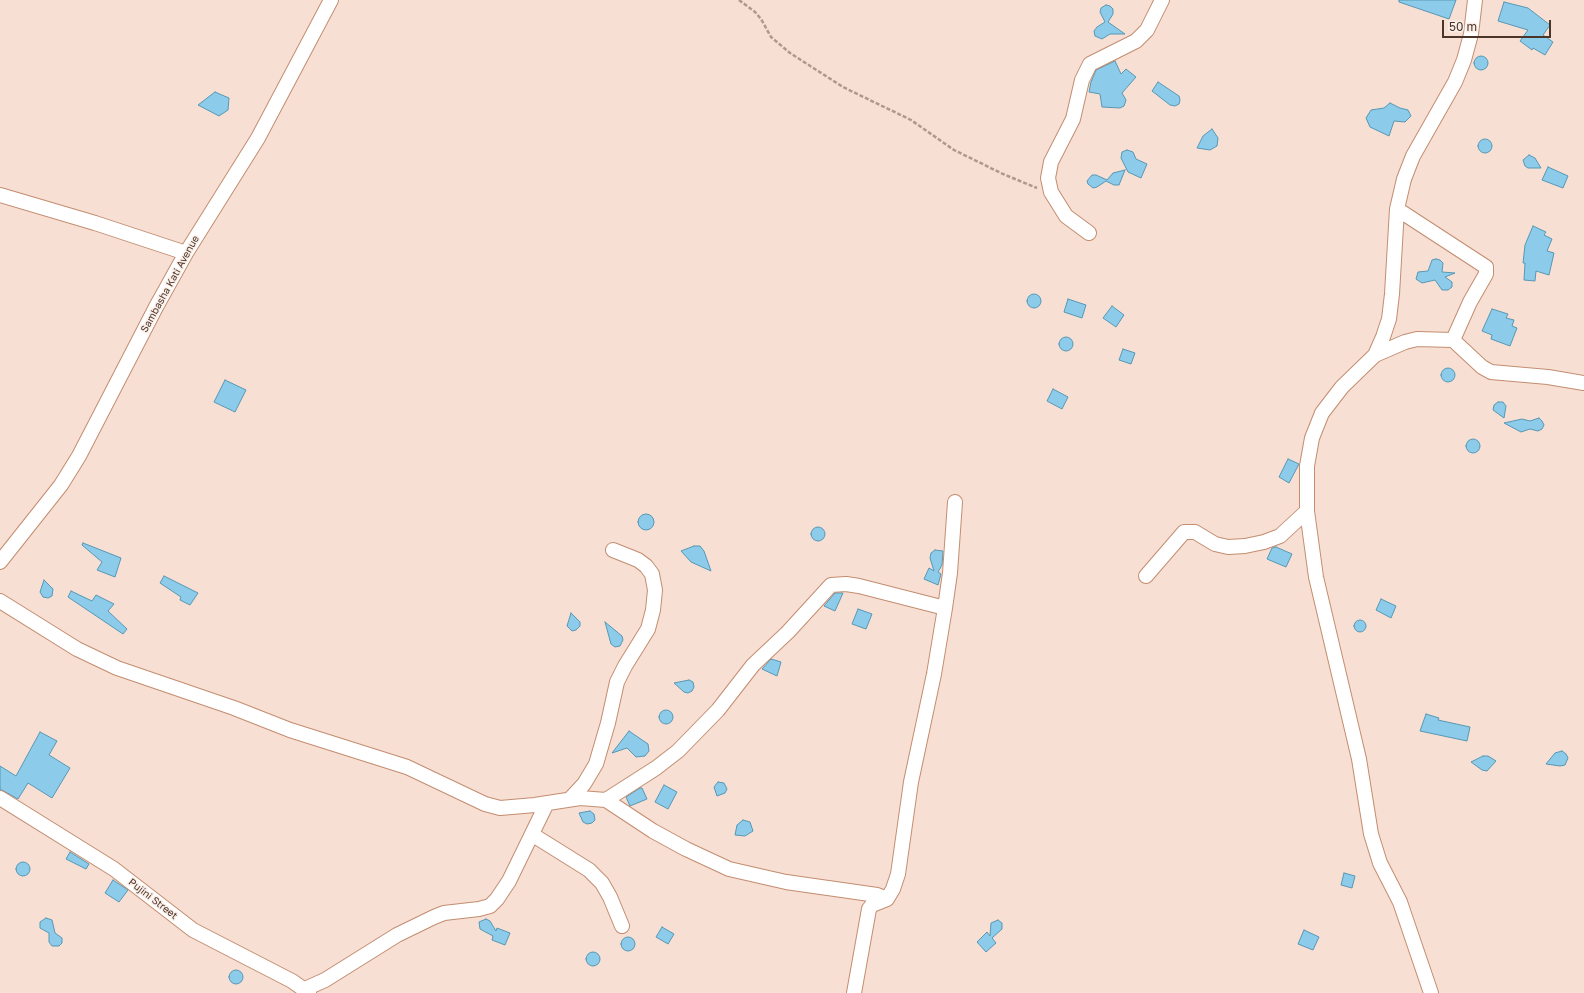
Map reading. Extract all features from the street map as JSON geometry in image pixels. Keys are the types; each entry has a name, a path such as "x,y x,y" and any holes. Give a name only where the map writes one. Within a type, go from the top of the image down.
{"street":[{"name":"Sambasha Kati Avenue","path":"0,562 61,485 79,456 186,252 258,138 331,0"},
{"path":"1089,232 1066,216 1051,192 1048,178 1051,162 1073,119 1084,72 1090,64 1136,41 1148,30 1162,0"},
{"path":"1375,355 1389,319 1394,268 1397,209 1404,180 1413,156 1455,82 1464,60 1472,34 1474,0"},
{"path":"0,195 186,252"},
{"path":"1397,209 1486,267 1486,274 1470,302 1453,340"},
{"path":"1431,993 1400,902 1380,863 1371,834 1359,759 1316,577 1307,511 1307,466 1312,438 1320,420 1342,387 1375,355 1405,342 1417,339 1453,340 1482,367 1491,372 1548,377 1584,383"},
{"path":"854,993 869,909 872,905 887,899 893,890 898,874 911,782 934,674 945,608 950,573 955,502"},
{"path":"1146,576 1184,532 1195,532 1215,544 1228,547 1245,546 1264,542 1280,536 1307,511"},
{"path":"570,799 584,784 596,764 608,723 617,682 648,629 653,610 655,590 652,574 646,566 638,560 613,550"},
{"path":"606,800 656,768 678,751 718,710 753,665 788,632 831,584 859,586 945,608"},
{"path":"0,601 77,649 117,668 234,708 290,730 408,767 485,804 500,808 570,799 606,800 653,831 686,850 729,869 786,882 877,895 887,899"},
{"name":"Pujini Street","path":"0,798 114,869 193,930 307,991"},
{"path":"307,991 397,935 434,917 444,913 479,909 490,906 510,881 547,803"},
{"path":"533,835 590,870 604,888 622,926"}],"path":[{"path":"739,0 755,12 771,38 776,43 843,87 911,120 954,150 973,160 1022,183 1051,192"}],"building":[{"path":"1399,0 1456,0 1449,19 1399,2"},
{"path":"1504,2 1528,8 1550,25 1543,35 1553,42 1545,55 1533,48 1532,50 1520,41 1528,30 1498,21"},
{"path":"1106,5 1113,9 1113,14 1108,22 1125,34 1110,34 1102,39 1095,36 1094,31 1105,22 1100,12 1101,8"},
{"path":"1481,56 1486,58 1488,63 1486,68 1481,70 1476,68 1474,63 1476,58"},
{"path":"1115,61 1121,74 1126,69 1136,77 1122,93 1126,100 1124,106 1120,108 1102,107 1100,94 1089,92 1091,82 1096,70"},
{"path":"1158,82 1179,96 1179,104 1175,106 1170,105 1152,91"},
{"path":"215,92 229,98 228,110 219,116 198,105"},
{"path":"1390,103 1408,110 1411,116 1405,122 1394,121 1389,136 1370,127 1366,118 1371,110 1384,108"},
{"path":"1212,129 1218,138 1217,146 1210,150 1197,148 1203,136"},
{"path":"1485,139 1490,141 1492,146 1490,151 1485,153 1480,151 1478,146 1480,141"},
{"path":"1127,150 1133,152 1136,159 1147,164 1141,178 1128,172 1121,158 1122,152"},
{"path":"1529,155 1535,158 1541,168 1528,168 1525,166 1523,160"},
{"path":"1548,167 1568,176 1563,188 1542,180"},
{"path":"1125,170 1119,185 1114,185 1106,181 1093,188 1087,181 1092,175 1096,175 1107,180 1113,173"},
{"path":"1533,226 1546,232 1544,235 1552,239 1547,251 1554,253 1549,275 1536,271 1535,281 1524,280 1525,263 1523,263 1525,245"},
{"path":"1436,259 1443,263 1442,272 1455,273 1445,277 1452,282 1452,287 1448,290 1442,290 1435,280 1422,283 1416,279 1418,272 1428,271 1432,260"},
{"path":"1034,294 1039,296 1041,301 1039,306 1034,308 1029,306 1027,301 1029,296"},
{"path":"1068,299 1086,305 1082,318 1064,312"},
{"path":"1112,306 1124,315 1116,327 1103,318"},
{"path":"1492,309 1508,314 1506,318 1514,320 1512,326 1517,328 1510,346 1491,339 1492,335 1482,331"},
{"path":"1066,337 1071,339 1073,344 1071,349 1066,351 1061,349 1059,344 1061,339"},
{"path":"1123,349 1135,353 1131,364 1119,360"},
{"path":"1448,368 1453,370 1455,375 1453,380 1448,382 1443,380 1441,375 1443,370"},
{"path":"225,380 246,390 235,412 214,402"},
{"path":"1053,389 1068,397 1062,409 1047,401"},
{"path":"1498,402 1503,402 1506,406 1504,418 1493,410 1494,405"},
{"path":"1539,418 1544,425 1542,429 1538,431 1530,429 1521,432 1504,423 1522,419 1530,421"},
{"path":"1473,439 1478,441 1480,446 1478,451 1473,453 1468,451 1466,446 1468,441"},
{"path":"1288,459 1299,464 1289,483 1279,477"},
{"path":"646,514 653,519 654,522 649,529 646,530 639,525 638,522 643,515"},
{"path":"815,527 821,527 825,531 825,537 821,541 815,541 811,537 811,531"},
{"path":"83,543 121,558 115,577 97,570 102,562 82,545"},
{"path":"694,546 700,546 704,551 711,571 691,562 681,551"},
{"path":"1276,547 1292,554 1286,567 1267,559 1272,548"},
{"path":"935,550 943,551 942,565 938,572 941,574 938,585 924,579 929,568 934,571 930,558 931,553"},
{"path":"164,576 198,593 190,605 180,600 181,597 160,583"},
{"path":"44,580 53,589 52,596 48,598 43,597 40,592"},
{"path":"71,591 92,601 96,595 114,604 108,611 127,629 123,634 68,597"},
{"path":"835,593 843,593 835,611 824,606"},
{"path":"1381,599 1396,606 1391,618 1376,610"},
{"path":"858,609 872,614 866,629 852,624"},
{"path":"571,613 580,622 580,626 576,630 572,631 567,626"},
{"path":"1358,620 1362,620 1366,626 1362,632 1358,632 1354,628 1354,624"},
{"path":"605,622 622,636 623,640 620,646 615,647 611,644"},
{"path":"771,659 781,662 777,676 762,669"},
{"path":"689,680 693,682 694,687 692,691 688,693 684,692 674,683"},
{"path":"666,710 671,712 673,717 671,722 666,724 661,722 659,717 661,712"},
{"path":"1426,714 1439,718 1438,720 1470,727 1467,741 1420,731"},
{"path":"629,731 648,744 649,751 645,756 636,757 627,748 612,753"},
{"path":"40,732 57,741 49,755 70,768 52,798 28,783 18,799 0,789 0,766 16,776"},
{"path":"1562,751 1568,758 1565,765 1560,766 1546,764 1555,753"},
{"path":"1483,756 1488,756 1496,761 1487,771 1482,770 1471,762"},
{"path":"718,782 724,783 727,789 725,793 717,796 714,787"},
{"path":"664,785 677,792 668,809 655,802"},
{"path":"642,788 647,799 630,806 626,797"},
{"path":"590,811 594,814 595,820 592,823 587,824 583,822 579,813"},
{"path":"743,820 750,822 753,831 745,836 735,835 737,825"},
{"path":"70,852 89,864 86,869 66,859"},
{"path":"23,862 28,864 30,869 28,874 23,876 18,874 16,869 18,864"},
{"path":"1344,873 1355,876 1352,888 1341,885"},
{"path":"113,880 128,890 119,902 105,893"},
{"path":"46,918 52,920 55,933 62,938 62,943 59,946 52,946 49,942 49,933 40,928 40,922"},
{"path":"486,919 490,921 496,931 497,928 510,933 505,945 492,940 493,936 480,929 479,922"},
{"path":"998,920 1002,923 1002,929 992,938 996,943 986,952 977,942 987,932 990,936 991,923"},
{"path":"662,927 674,934 668,944 656,937"},
{"path":"1304,930 1319,937 1313,950 1298,944"},
{"path":"628,937 633,939 635,944 633,949 628,951 623,949 621,944 623,939"},
{"path":"593,952 598,954 600,959 598,964 593,966 588,964 586,959 588,954"},
{"path":"236,970 241,972 243,977 241,982 236,984 231,982 229,977 231,972"}]}
